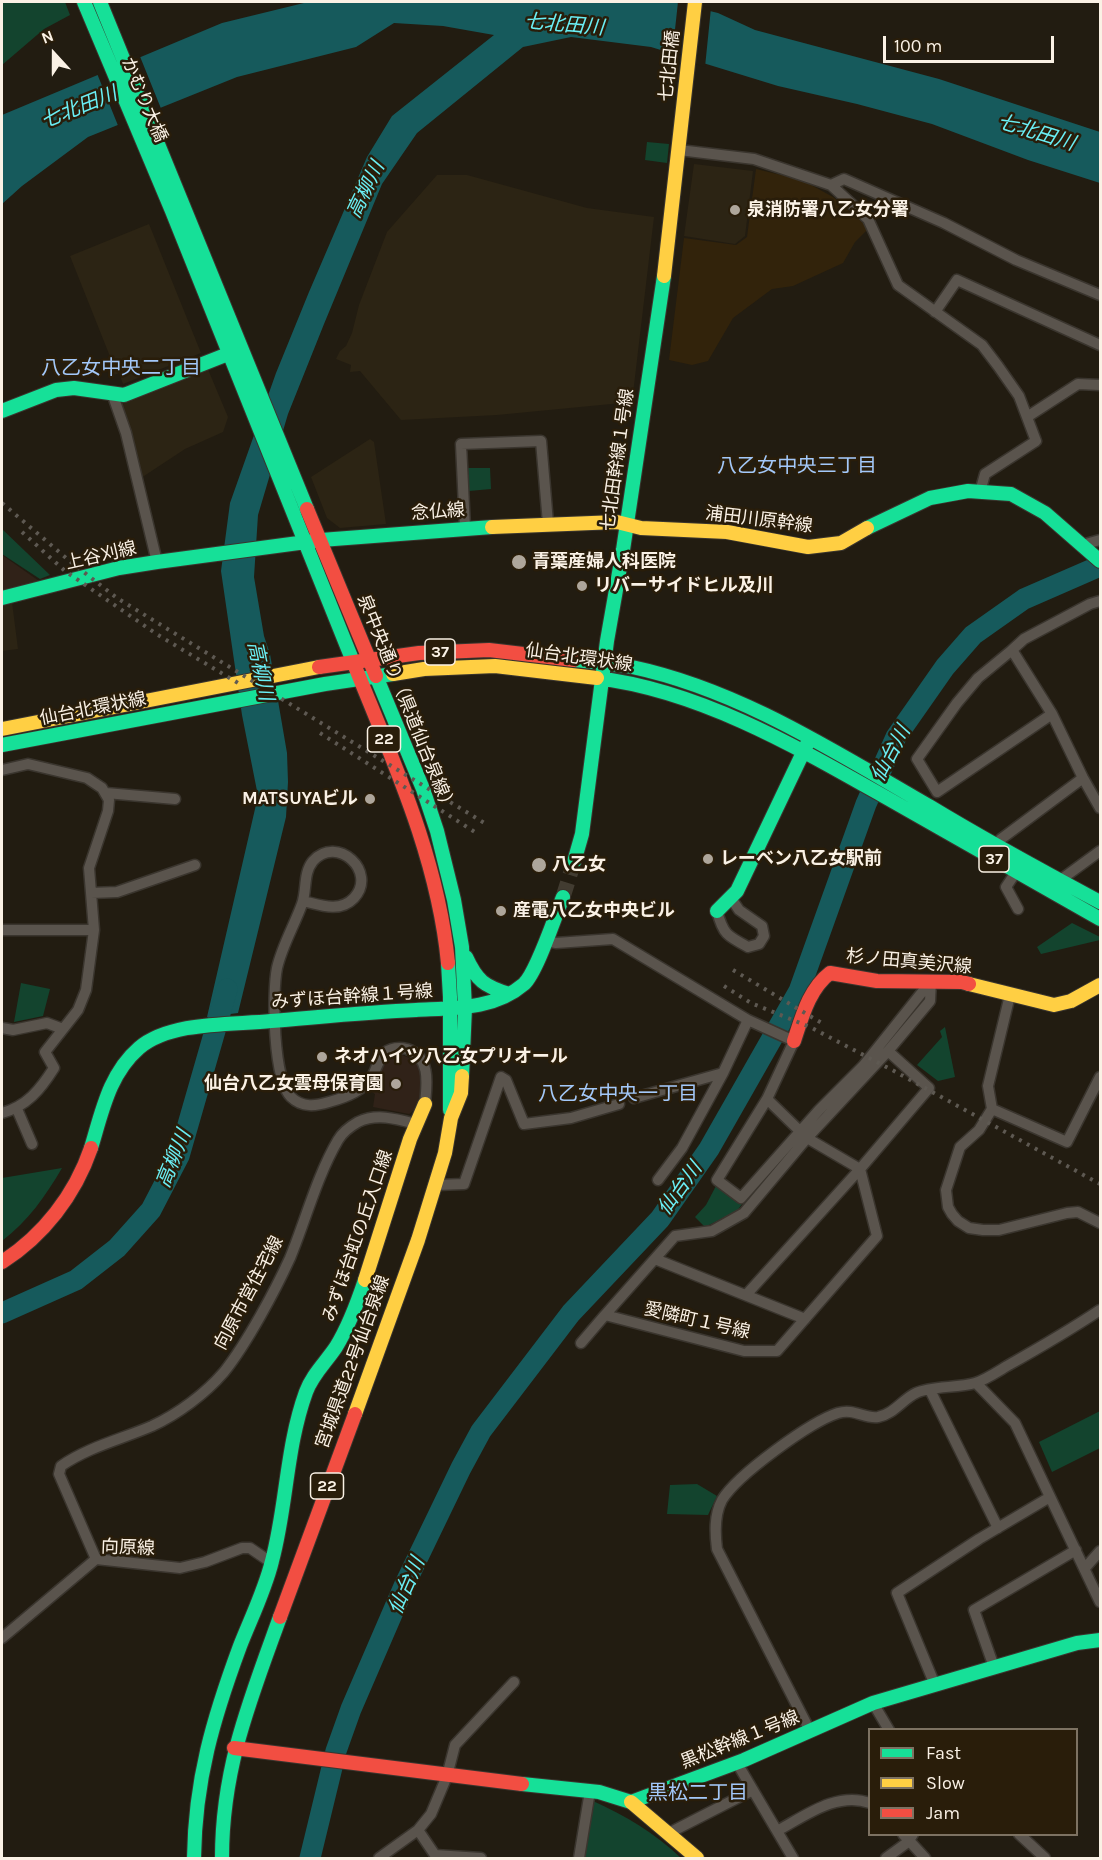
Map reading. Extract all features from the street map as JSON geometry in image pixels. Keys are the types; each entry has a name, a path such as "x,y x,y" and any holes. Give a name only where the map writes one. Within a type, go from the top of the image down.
{"main road":[{"name":"かむり大橋","path":"84,2 172,211 228,354"},
{"name":"かむり大橋","path":"100,2 286,458"},
{"name":"七北田橋","path":"681,134 695,2"},
{"name":"七北田幹線１号線","path":"574,862 582,834 622,523 663,285 681,134"},
{"path":"2,411 56,390 74,388 124,395 228,354"},
{"name":"泉中央通り（県道仙台泉線）","path":"228,354 414,814 442,915 458,1009"},
{"name":"泉中央通り（県道仙台泉線）","path":"286,458 377,675 423,789 437,831 454,900 462,947 458,1009"},
{"name":"浦田川原幹線","path":"622,523 641,528 727,532 807,547 841,543 930,498 968,491 1011,494 1045,513 1101,561"},
{"name":"念仏線","path":"263,548 321,540 465,528 548,523 622,523"},
{"name":"上谷刈線","path":"2,598 119,568 263,548"},
{"name":"仙台北環状線","path":"2,729 370,659 447,651 489,650 632,667 691,684 733,700 810,737 863,767 890,792 1016,872 1101,919"},
{"name":"仙台北環状線","path":"2,745 281,692 424,669 495,666 602,678 629,682 700,705 775,736 858,782 890,792 1101,902"},
{"path":"717,911 737,891 810,737"},
{"path":"458,1009 485,1004 524,985 531,977 547,941 563,897"},
{"path":"462,947 478,981 484,986 509,994"},
{"name":"杉ノ田真美沢線","path":"790,1039 817,985 824,976 830,973 877,981 962,982 1054,1005 1062,1005 1101,985"},
{"name":"みずほ台幹線１号線","path":"2,1262 57,1214 84,1166 112,1080 140,1047 159,1035 182,1030 257,1022 458,1009"},
{"name":"宮城県道22号仙台泉線","path":"222,1858 228,1783 234,1748 261,1667 418,1240 445,1153 451,1118 461,1093 458,1009"},
{"name":"みずほ台虹の丘入口線","path":"194,1858 198,1797 203,1764 217,1713 272,1563 277,1544 289,1456 306,1390 345,1333 354,1314 416,1124 425,1104"},
{"name":"黒松幹線１号線","path":"632,1802 737,1763 873,1703 1077,1643 1101,1640"},
{"path":"234,1748 447,1776 590,1791 632,1802 697,1858"}],"street":[{"path":"679,150 754,159 831,185 868,219 898,285 982,345 1019,396 1036,441 985,474 980,492"},
{"path":"831,185 844,179 944,223 1016,260 1101,295"},
{"path":"935,312 957,280 1101,345"},
{"path":"1027,417 1078,384 1101,385"},
{"path":"112,393 126,433 157,562"},
{"path":"465,528 461,444 541,441 548,523"},
{"path":"1084,547 1101,540"},
{"path":"1052,714 937,792 917,759 978,678 1024,639 1090,604 1101,601"},
{"path":"1012,650 1052,714 1083,778 1101,808"},
{"path":"2,770 28,764 87,778 102,788 109,800 108,811 89,868 94,930 86,990 78,1010 45,1052 54,1068 42,1087 17,1109 2,1113"},
{"path":"996,846 1001,839 1083,778"},
{"path":"106,793 175,799"},
{"path":"1059,881 1101,851"},
{"path":"275,1021 277,972 281,953 303,901 306,874 309,868 317,857 330,852 348,855 357,864 362,879 357,894 348,903 330,907 303,901"},
{"path":"91,893 117,892 195,865"},
{"path":"1016,872 1006,887 1018,909"},
{"path":"717,911 722,929 727,936 748,947 759,944 764,936 762,926 739,910 730,898"},
{"path":"2,930 94,930"},
{"path":"547,941 556,943 613,939 751,1022 790,1039 767,1099 717,1180 741,1198 888,1051 930,1001 931,981"},
{"path":"803,1135 863,1066 931,981"},
{"path":"1010,995 988,1086 992,1109 979,1130 960,1147 946,1190 948,1206 958,1221 969,1228 983,1230 999,1230 1078,1212 1101,1223"},
{"name":"みずほ台虹の丘入口線","path":"275,1021 281,1082 291,1097 300,1103 315,1106 353,1094 369,1080 384,1053 400,1048 410,1050 423,1061 427,1073 425,1104"},
{"path":"658,1180 682,1148 751,1022"},
{"path":"2,1028 13,1030 46,1023 63,1029"},
{"path":"746,1295 860,1169 929,1088 888,1051"},
{"path":"634,1098 723,1073"},
{"path":"436,1185 464,1184 501,1077 506,1080 524,1124 571,1118 619,1104"},
{"path":"992,1109 1067,1142 1101,1077"},
{"path":"767,1099 803,1135 860,1169"},
{"path":"17,1109 32,1144"},
{"name":"向原市営住宅線","path":"96,1559 59,1474 61,1466 74,1457 154,1425 181,1410 211,1385 238,1353 289,1259 339,1138 359,1122 370,1118 386,1117 416,1124"},
{"name":"愛隣町１号線","path":"803,1135 744,1213 712,1231 675,1236 605,1315 744,1351 777,1351 877,1236 860,1169"},
{"path":"655,1259 805,1319"},
{"path":"810,1731 717,1549 716,1525 718,1511 723,1500 745,1475 793,1439 825,1419 838,1413 851,1411 877,1417 892,1411 917,1392 976,1383 1101,1310"},
{"path":"582,1343 605,1315"},
{"path":"976,1383 1015,1424 1101,1602"},
{"path":"930,1390 998,1528"},
{"path":"935,1685 897,1593 1050,1497"},
{"name":"向原線","path":"2,1638 96,1559 180,1568 242,1548 250,1548 272,1563"},
{"path":"994,1667 974,1610 1076,1550"},
{"path":"1085,1568 1101,1551"},
{"path":"379,1858 418,1830 431,1814 447,1776 455,1745 514,1682"},
{"path":"873,1703 888,1728"},
{"path":"737,1763 793,1858"},
{"path":"669,1833 753,1790"},
{"path":"579,1858 590,1791"},
{"path":"777,1831 839,1801 860,1800 868,1802"},
{"path":"418,1830 435,1855 481,1858"},
{"path":"1021,1836 1045,1858"},
{"path":"886,1858 908,1837 926,1858"}],"shaded area":[{"path":"694,164 753,171 745,236 735,244 684,236"},
{"path":"756,169 802,180 833,197 869,228 855,242 843,263 793,286 772,289 733,318 708,361 692,365 669,360 684,238 736,245 747,237"},
{"path":"437,175 467,175 587,208 654,217 632,402 497,415 401,420 360,371 350,372 351,365 336,359 352,333 359,305 387,232"},
{"path":"149,224 201,353 123,384 119,373 111,376 107,366 113,364 70,256"},
{"path":"207,367 228,417 223,432 185,449 141,478 119,402"},
{"path":"370,439 374,442 386,524 340,528 327,518 311,477"},
{"path":"2,555 39,581 2,590"},
{"path":"12,602 18,649 2,651 2,605"},
{"name":"仙台八乙女雲母保育園","path":"402,1055 419,1065 421,1072 420,1097 416,1109 409,1114 373,1107 375,1094 367,1089 377,1079 384,1062 390,1057"}],"green space":[{"path":"2,2 65,2 70,15 44,29 2,65"},
{"path":"647,142 669,144 667,163 645,160"},
{"path":"468,468 490,468 491,489 469,491"},
{"path":"2,529 50,575 40,579 2,554"},
{"path":"1072,923 1100,937 1100,940 1041,954 1037,947"},
{"path":"21,983 50,989 43,1016 14,1022"},
{"path":"945,1027 955,1077 938,1081 917,1065 942,1037 940,1031"},
{"path":"62,1168 35,1208 2,1241 2,1178"},
{"path":"717,1184 742,1204 737,1211 705,1227 695,1217 706,1205"},
{"path":"1100,1411 1100,1448 1052,1472 1039,1442"},
{"path":"697,1484 717,1496 708,1515 667,1514 670,1485"},
{"path":"593,1801 640,1826 681,1858 583,1858"}],"water":[{"name":"七北田川","path":"308,2 673,2 718,13 755,30 939,79 1100,132 1100,183 1028,160 932,124 778,86 651,47 571,37 523,47 417,133 382,184 288,414 258,515 254,577 287,753 286,817 238,1013 207,1017 258,796 242,715 221,571 230,503 276,373 367,157 392,116 494,35 443,26 394,23 356,47 237,77 88,137 22,186 2,204 2,115 222,23"}],"pier":[{"path":"678,2 711,8 705,67 672,57"},
{"path":"139,54 162,111 119,128 96,71"}],"waterway":[{"name":"仙台川","path":"310,1858 336,1751 351,1709 405,1584 461,1468 481,1431 571,1313 660,1219 709,1149 799,991 866,804 896,737 945,667 973,635 1024,599 1100,566"},
{"name":"高柳川","path":"2,1313 76,1280 117,1248 151,1210 179,1156 227,989"}],"tunnel":[{"path":"563,897 574,862"}],"railway":[{"path":"2,503 117,598 486,824"},
{"path":"22,532 65,571 158,635 238,683"},
{"path":"320,733 478,834"},
{"path":"733,970 825,1025"},
{"path":"724,986 751,1003 810,1027 894,1071 1100,1184"}],"traffic: fast":[{"path":"84,2 172,211 354,664"},
{"path":"100,2 307,509"},
{"path":"574,862 582,834 607,641 664,276"},
{"path":"2,411 56,390 74,388 124,395 228,354"},
{"path":"867,528 930,498 968,491 1011,494 1045,513 1100,561"},
{"path":"2,598 119,568 157,562 321,540 492,527"},
{"path":"574,660 625,666 672,677 749,707 822,744 992,843 1100,902"},
{"path":"2,745 325,684 393,674"},
{"path":"376,676 423,789 437,831 454,900 462,947 465,1008 462,1076"},
{"path":"597,678 636,685 675,696 751,725 824,763 1100,919"},
{"path":"717,911 737,891 809,740"},
{"path":"91,1148 103,1107 120,1070 139,1048 152,1039 202,1026 459,1008 500,999 524,984 529,978 563,897"},
{"path":"466,957 482,982 509,994"},
{"path":"448,963 450,1110"},
{"path":"194,1858 198,1802 207,1750 230,1673 269,1572 281,1519 290,1455 299,1413 312,1380 345,1331 365,1280"},
{"path":"222,1858 223,1825 232,1764 248,1706 280,1617"},
{"path":"522,1784 599,1792 631,1802 744,1760 873,1703 1077,1643 1100,1640"}],"traffic: slow":[{"path":"664,276 695,2"},
{"path":"492,527 617,522 641,528 727,532 808,547 841,543 867,528"},
{"path":"393,674 424,669 495,666 597,678"},
{"path":"2,729 319,667"},
{"path":"969,984 1054,1005 1071,1001 1100,985"},
{"path":"355,1414 418,1240 445,1153 451,1118 461,1093 462,1076"},
{"path":"365,1280 410,1139 425,1104"},
{"path":"631,1802 697,1858"}],"traffic: jam":[{"path":"307,509 376,676"},
{"path":"319,667 419,653 489,650 574,660"},
{"path":"354,664 412,810 424,848 443,924 448,963"},
{"path":"794,1041 811,995 830,973 877,981 969,984"},
{"path":"2,1262 31,1240 56,1213 76,1182 91,1148"},
{"path":"280,1617 355,1414"},
{"path":"234,1748 522,1784"}],"place":[{"name":"泉消防署八乙女分署","path":"735,210"},
{"name":"青葉産婦人科医院","path":"519,562"},
{"name":"リバーサイドヒル及川","path":"582,586"},
{"name":"MATSUYAビル","path":"370,799"},
{"name":"レーベン八乙女駅前","path":"708,859"},
{"name":"八乙女","path":"539,865"},
{"name":"産電八乙女中央ビル","path":"501,911"},
{"name":"ネオハイツ八乙女プリオール","path":"322,1057"},
{"name":"仙台八乙女雲母保育園","path":"396,1084"}],"district":[{"name":"八乙女中央二丁目","path":"121,368"},
{"name":"八乙女中央三丁目","path":"797,466"},
{"name":"八乙女中央一丁目","path":"618,1094"},
{"name":"黒松二丁目","path":"698,1793"}]}
